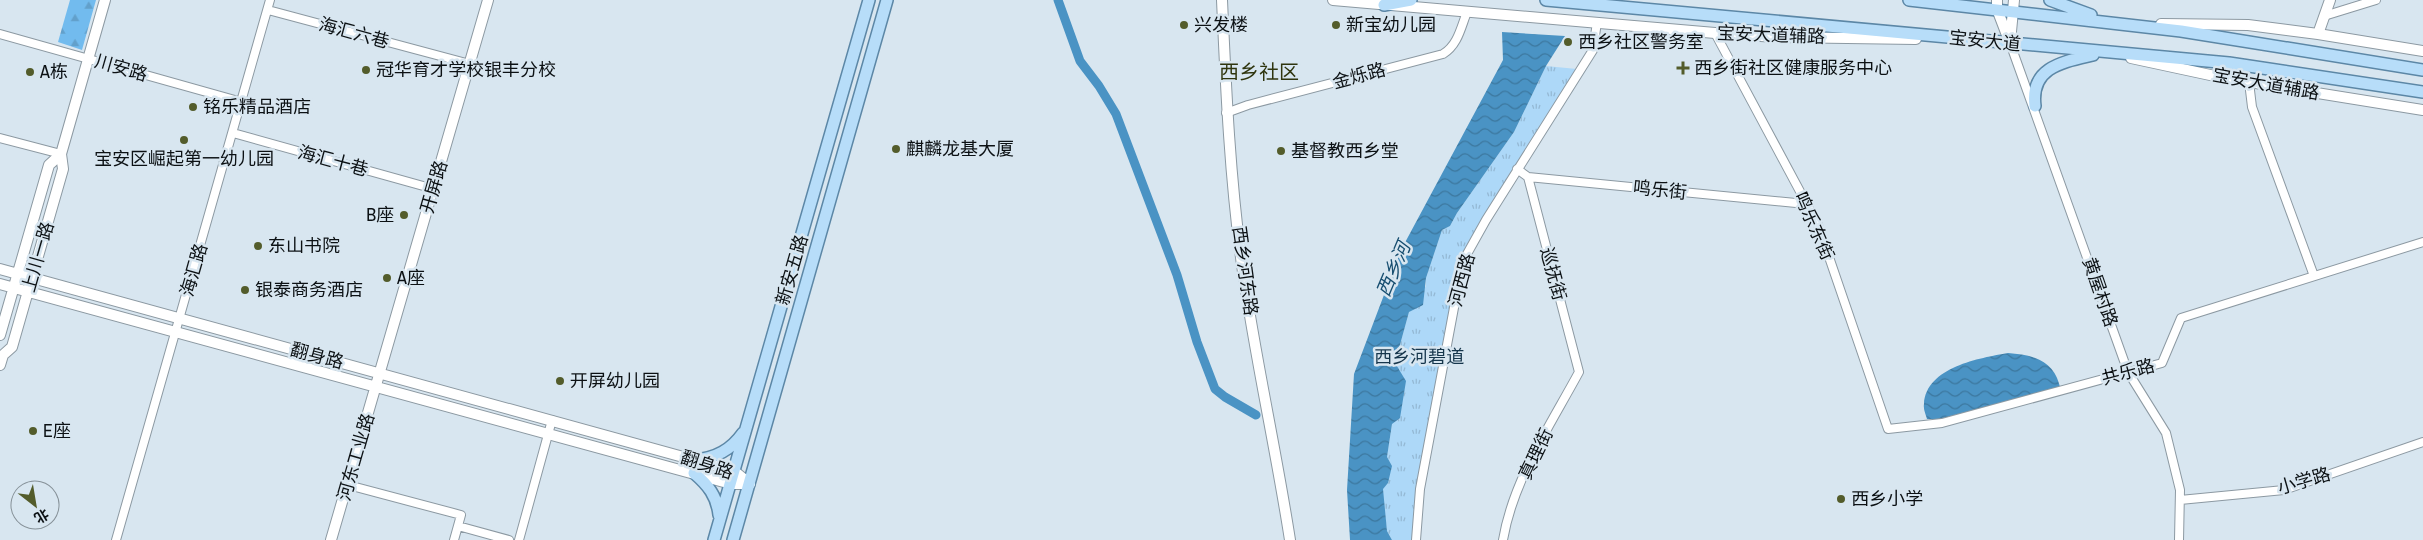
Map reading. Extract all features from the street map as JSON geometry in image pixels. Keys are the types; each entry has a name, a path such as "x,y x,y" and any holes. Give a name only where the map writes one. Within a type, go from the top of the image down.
{"main road":[{"name":"上川一路","path":"1,357 12,347 22,315 63,169 60,154 105,0"},
{"name":"开屏路","path":"380,373 488,0"},
{"name":"新安五路","path":"714,540 869,0"},
{"name":"新安五路","path":"733,540 887,0"},
{"name":"西乡河东路","path":"1222,0 1226,113 1243,271 1276,450 1290,540"},
{"name":"宝安大道辅路","path":"1334,0 1715,33 1809,38 1970,39"},
{"path":"1384,5 1411,0"},
{"name":"宝安大道","path":"1546,0 2229,63 2423,92"},
{"name":"宝安大道","path":"1908,0 2014,5 2423,70"},
{"path":"2050,0 2079,12 2124,24 2248,25 2423,51"},
{"path":"2318,34 2330,0"},
{"path":"1997,5 2010,43"},
{"path":"2010,43 2014,5"},
{"path":"2034,106 2035,89 2042,75 2059,64 2106,53"},
{"name":"宝安大道辅路","path":"2106,53 2249,82 2423,110"},
{"name":"上川一路","path":"0,335 49,165 60,154"},
{"path":"0,268 14,263 24,251"},
{"path":"39,253 40,268 43,276 56,285"},
{"name":"翻身路","path":"0,268 56,285 734,470 750,484"},
{"path":"0,286 6,296 7,310"},
{"name":"翻身路","path":"0,286 14,288 174,333 377,386 731,484 750,484"},
{"path":"22,315 31,302 38,299 53,299"},
{"name":"河东工业路","path":"331,540 380,373"},
{"path":"695,460 722,453 736,441 748,425"},
{"path":"694,473 709,487 714,495 718,504 719,524"}],"street":[{"name":"海汇路","path":"116,540 270,0"},
{"path":"2324,16 2376,0"},
{"name":"海汇六巷","path":"268,10 470,64"},
{"name":"金烁路","path":"1226,113 1248,105 1443,54 1451,50 1468,12"},
{"name":"河西路","path":"1416,540 1420,489 1466,254 1517,169 1593,50 1598,22"},
{"name":"鸣乐东街","path":"1715,33 1818,225 1888,429"},
{"name":"川安路","path":"0,34 242,102"},
{"name":"黄屋村路","path":"2010,43 2128,372 2166,432 2180,490 2179,540"},
{"path":"2249,82 2252,107 2314,276"},
{"name":"海汇十巷","path":"233,133 434,189"},
{"path":"0,138 60,154"},
{"path":"1517,169 1528,177"},
{"name":"鸣乐街","path":"1528,177 1806,204"},
{"name":"巡抚街","path":"1528,177 1579,372"},
{"name":"共乐路","path":"1888,429 1942,423 2162,363 2181,318 2423,242"},
{"name":"真理街","path":"1503,540 1506,521 1531,461 1579,372"},
{"path":"518,540 552,420"},
{"name":"小学路","path":"2180,500 2284,490 2423,442"},
{"path":"348,484 460,515 454,540"},
{"path":"458,526 510,540"}],"green space":[{"path":"70,0 96,0 82,50 58,42"},
{"name":"西乡河碧道","path":"1546,66 1577,69 1462,255 1417,488 1412,540 1392,540 1387,531 1382,489 1388,483 1387,457 1392,424 1395,363 1409,312 1426,286 1426,278 1442,230 1450,226 1457,213 1514,132"}],"water":[{"path":"1502,32 1565,36 1546,66 1514,132 1457,213 1450,226 1442,230 1426,278 1423,305 1409,312 1395,363 1406,381 1400,418 1392,424 1387,457 1392,466 1388,483 1383,489 1387,531 1392,540 1350,540 1347,490 1354,374 1401,250 1503,60"},
{"path":"2008,353 2026,355 2048,365 2057,378 2060,387 1940,419 1927,419 1924,406 1927,391 1934,381 1956,366"}],"waterway":[{"path":"1058,0 1080,61 1099,86 1116,114 1177,275 1197,342 1215,389 1256,415"}],"place":[{"name":"兴发楼","path":"1184,25"},
{"name":"新宝幼儿园","path":"1336,25"},
{"name":"西乡社区警务室","path":"1568,42"},
{"name":"西乡街社区健康服务中心","path":"1683,68"},
{"name":"冠华育才学校银丰分校","path":"366,70"},
{"name":"A栋","path":"30,72"},
{"name":"铭乐精品酒店","path":"193,107"},
{"name":"宝安区崛起第一幼儿园","path":"184,140"},
{"name":"麒麟龙基大厦","path":"896,149"},
{"name":"基督教西乡堂","path":"1281,151"},
{"name":"B座","path":"404,215"},
{"name":"东山书院","path":"258,246"},
{"name":"A座","path":"387,278"},
{"name":"银泰商务酒店","path":"245,290"},
{"name":"开屏幼儿园","path":"560,381"},
{"name":"E座","path":"33,431"},
{"name":"西乡小学","path":"1841,499"}],"district":[{"name":"西乡社区","path":"1259,72"}],"water label":[{"name":"西乡河","path":"1393,269"}]}
